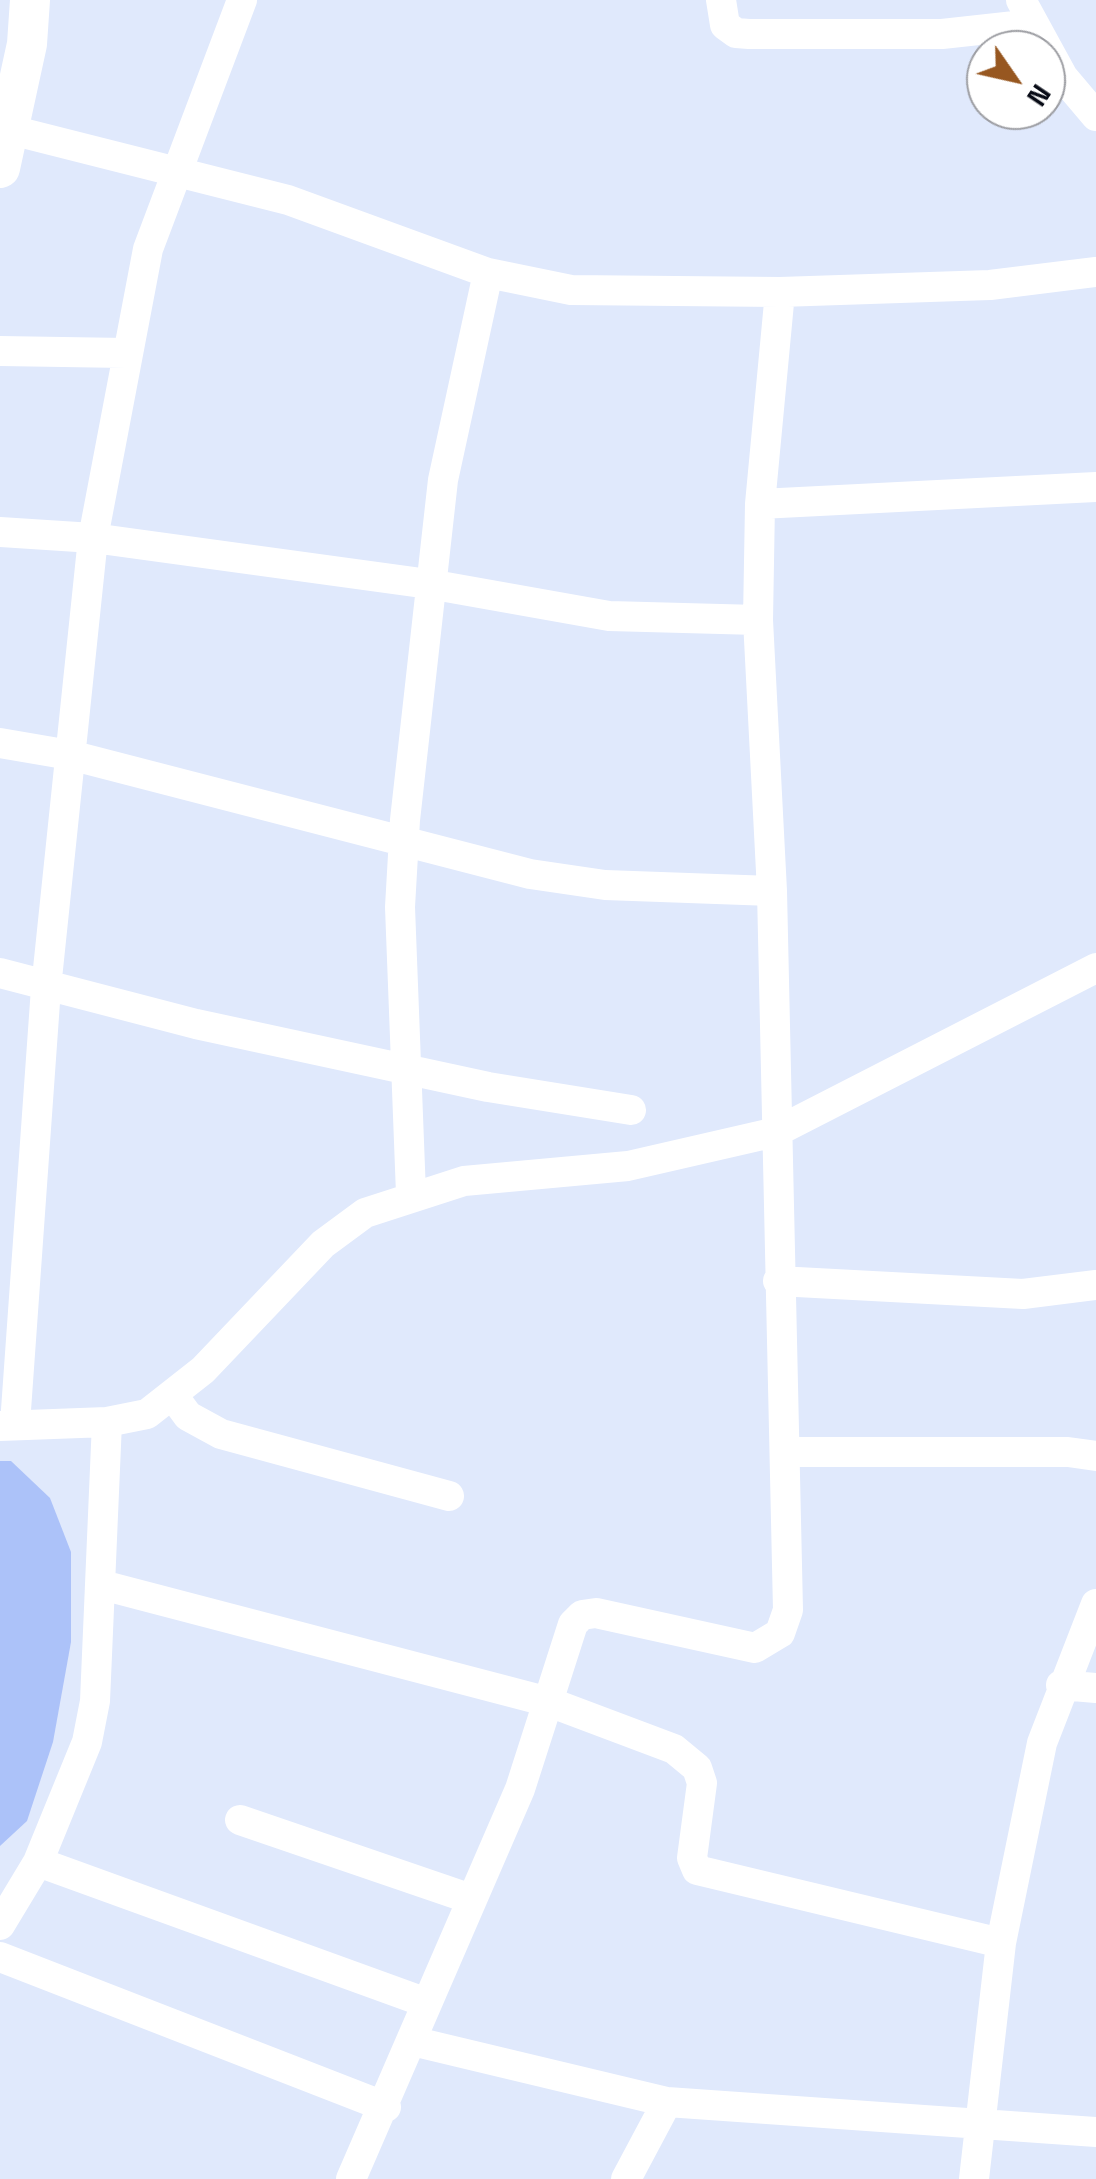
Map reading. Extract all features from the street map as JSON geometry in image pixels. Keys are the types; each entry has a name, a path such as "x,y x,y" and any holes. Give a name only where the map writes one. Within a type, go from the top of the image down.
{"street":[{"path":"30,0 27,44 5,149 176,172 288,200 488,273 571,290 780,292 990,285 1096,272"},
{"path":"242,0 148,249 93,538 46,988 8,1425 107,1422 147,1414 174,1397 323,1244 365,1212 464,1180 628,1166 776,1132 1096,968"},
{"path":"720,0 725,25 749,34 942,34 1027,12 1063,77 1096,116"},
{"path":"411,1194 400,906 404,840 443,480 488,273"},
{"path":"351,2179 386,2106 520,1789 564,1642 582,1615 596,1614 740,1648 768,1644 780,1633 788,1610 772,891 758,620 760,504 780,292"},
{"path":"0,351 126,353"},
{"path":"760,504 1096,487"},
{"path":"0,532 93,538 429,584 623,618 758,620"},
{"path":"0,742 70,755 572,882 772,891"},
{"path":"0,973 46,988 408,1069 556,1100 631,1110"},
{"path":"778,1282 1023,1294 1096,1285"},
{"path":"174,1397 188,1416 221,1434 449,1496"},
{"path":"0,1924 38,1862 87,1742 95,1702 107,1422"},
{"path":"785,1452 1068,1452 1096,1456"},
{"path":"102,1585 549,1702 674,1749 698,1768 702,1782 692,1858 698,1870 1001,1944"},
{"path":"974,2179 1001,1944 1042,1743 1061,1685 1096,1604"},
{"path":"1061,1685 1096,1688"},
{"path":"240,1820 471,1899"},
{"path":"38,1862 427,2004"},
{"path":"0,1957 386,2106"},
{"path":"412,2040 667,2102 1096,2132"},
{"path":"626,2179 667,2102"}],"shaded area":[{"path":"0,1461 11,1461 50,1498 71,1552 71,1642 53,1742 27,1821 0,1846"}]}
